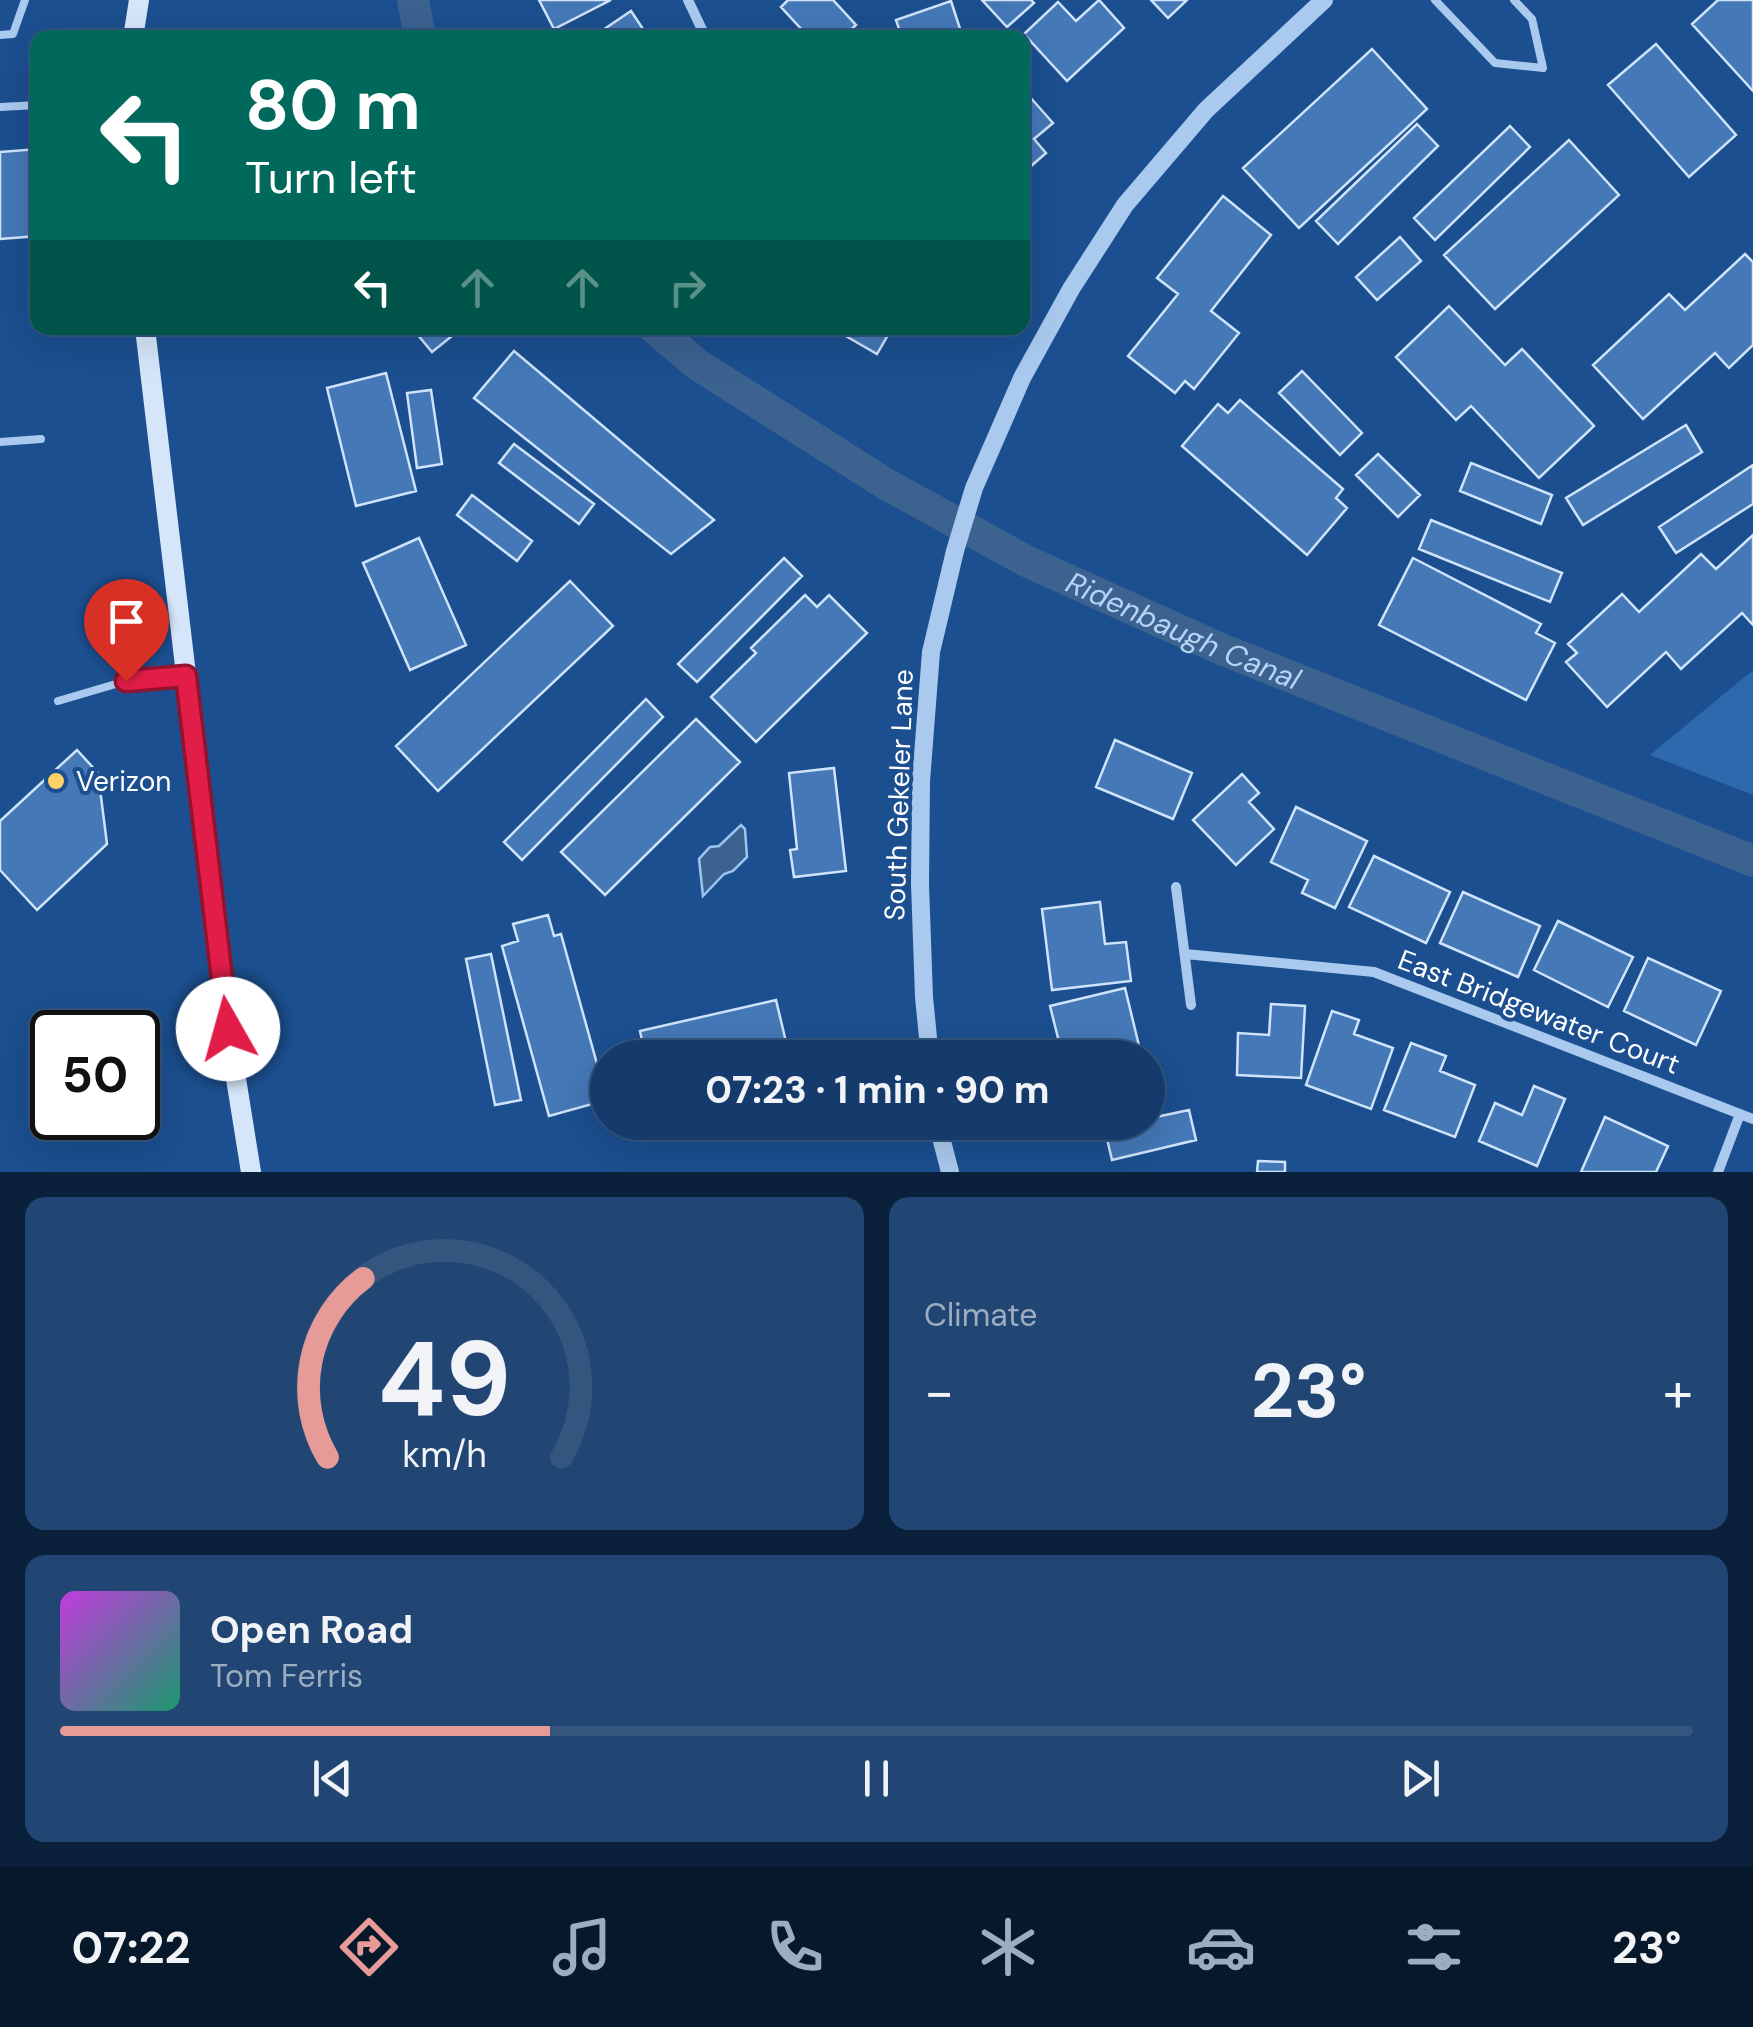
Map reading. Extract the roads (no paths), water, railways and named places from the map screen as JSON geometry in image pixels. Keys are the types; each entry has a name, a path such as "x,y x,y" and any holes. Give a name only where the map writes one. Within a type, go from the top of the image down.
{"main road":[{"path":"134,30 139,0"},
{"path":"146,335 228,1029 252,1172"}],"street":[{"path":"688,0 702,30"},
{"name":"South Gekeler Lane","path":"928,1040 920,884 921,782 932,652 974,488 1030,363 1071,288 1125,205 1206,110 1324,0"},
{"path":"1176,887 1191,1004"},
{"name":"East Bridgewater Court","path":"1184,954 1374,972 1753,1120"},
{"path":"1718,1172 1740,1114"},
{"path":"942,1140 950,1172"}],"lane":[{"path":"0,35 12,34 25,0"},
{"path":"1434,0 1495,64 1543,68 1532,19 1514,0"},
{"path":"0,107 30,105"},
{"path":"0,442 41,438"},
{"path":"58,701 126,681 186,676"}],"waterway":[{"name":"Ridenbaugh Canal","path":"413,0 419,30"},
{"name":"Ridenbaugh Canal","path":"662,335 698,365 886,484 1026,561 1221,649 1753,861"}],"place":[{"name":"Verizon","path":"56,781"}]}
